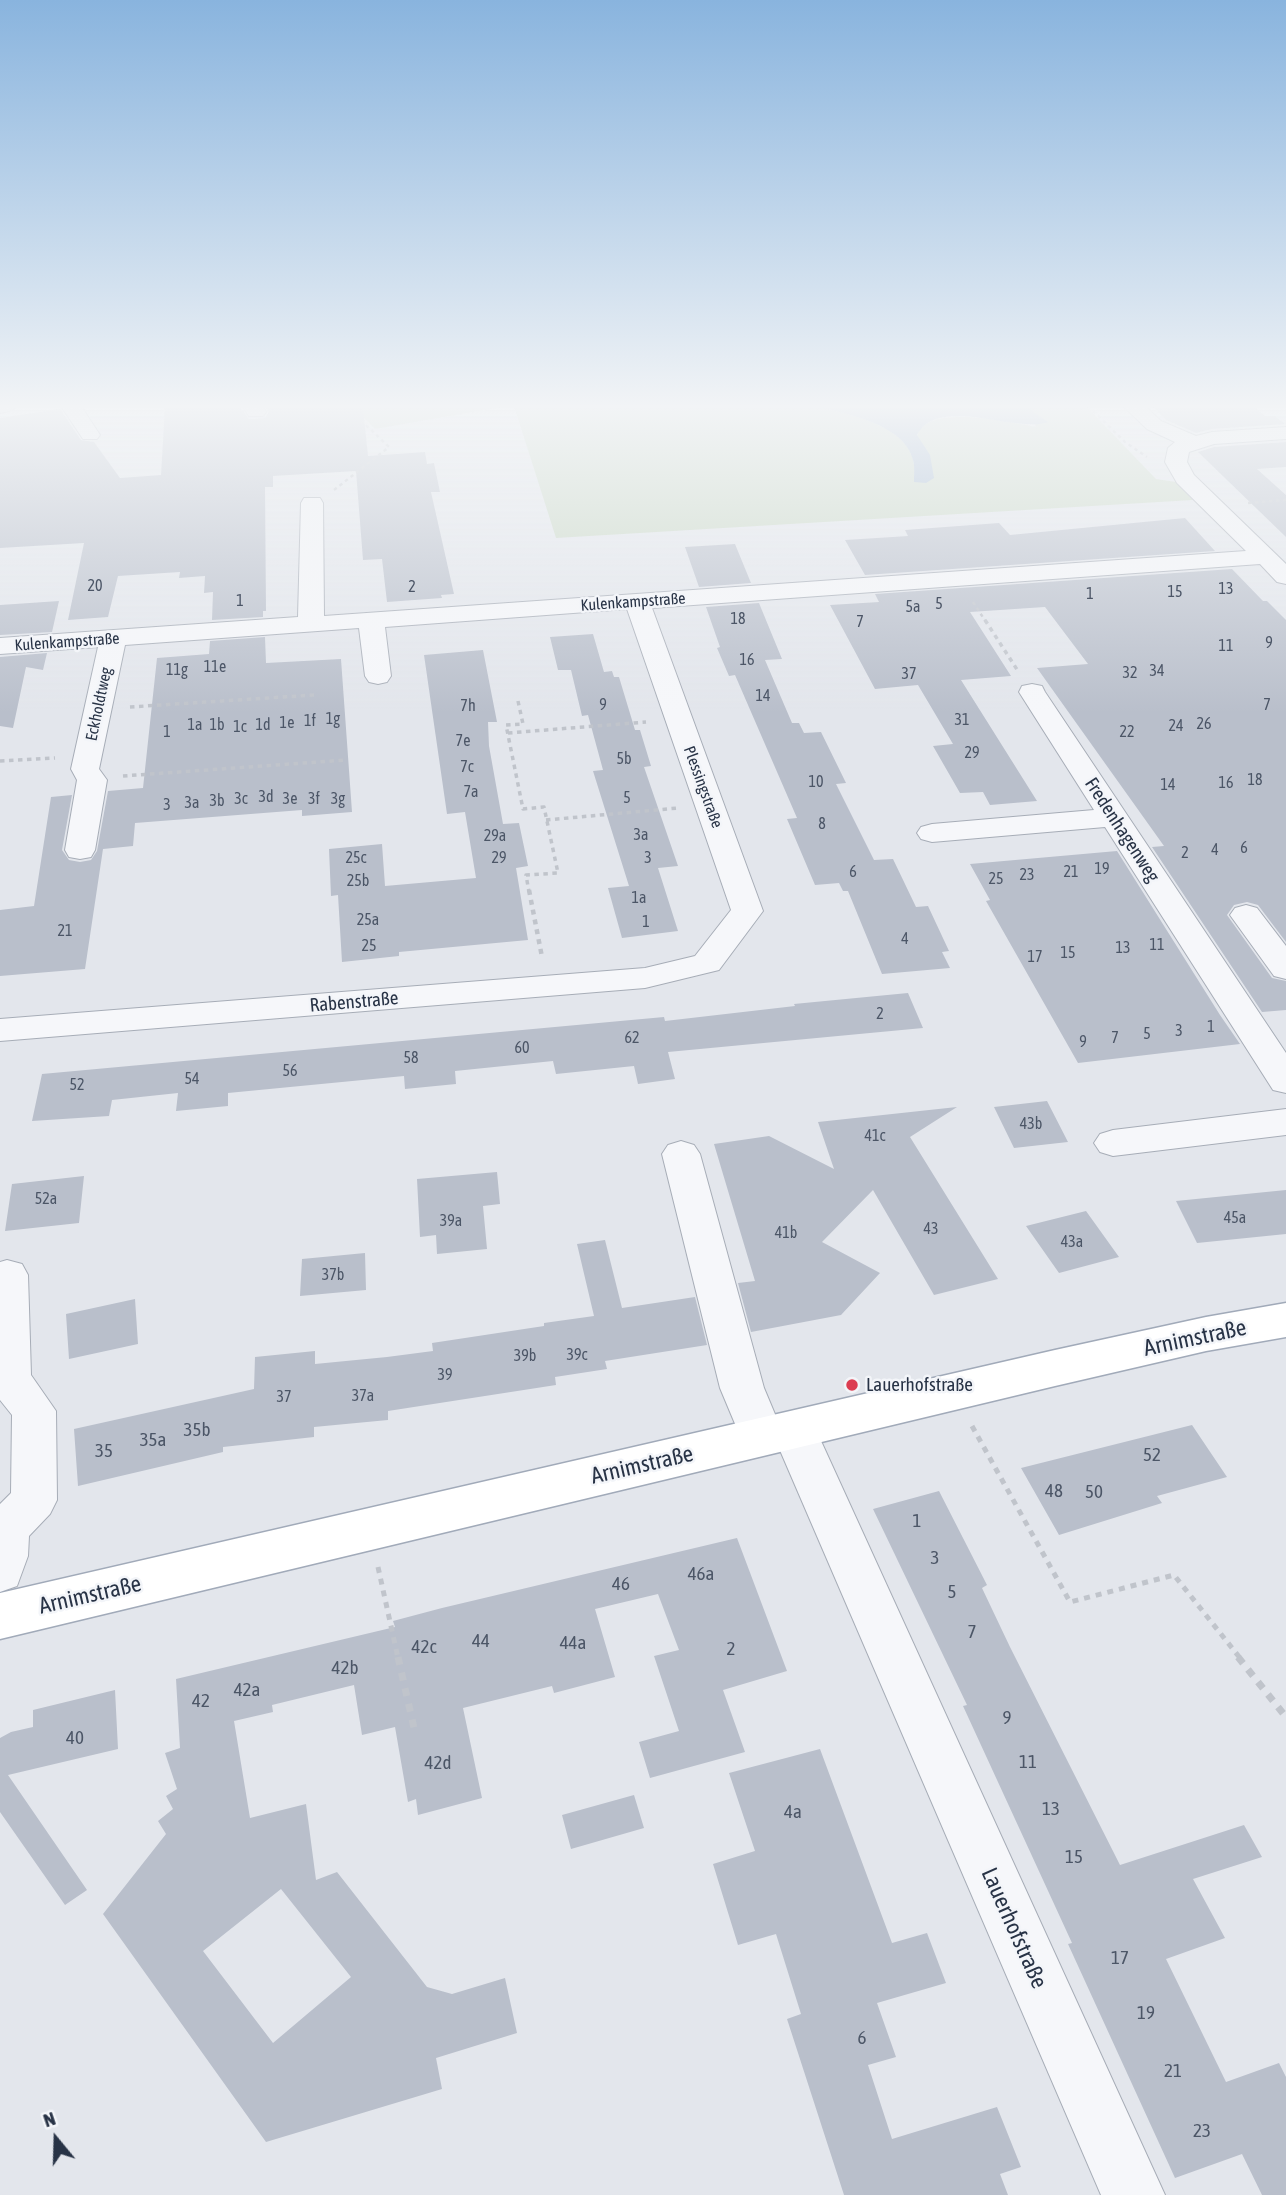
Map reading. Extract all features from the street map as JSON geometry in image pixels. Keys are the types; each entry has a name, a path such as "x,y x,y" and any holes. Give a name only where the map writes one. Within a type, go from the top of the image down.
{"main road":[{"name":"Arnimstraße","path":"0,1616 1193,1337 1286,1320"}],"street":[{"path":"311,624 312,508"},
{"path":"1216,508 1286,576"},
{"name":"Kulenkampstraße","path":"0,646 1265,557"},
{"name":"Plessingstraße","path":"637,601 747,911 707,963"},
{"path":"371,620 378,676"},
{"name":"Eckholdtweg","path":"80,850 88,769 113,639"},
{"name":"Fredenhagenweg","path":"1032,692 1286,1081"},
{"path":"932,833 1113,817"},
{"path":"1247,915 1286,969"},
{"name":"Rabenstraße","path":"0,1030 645,978 707,963"},
{"path":"1113,1143 1286,1122"},
{"name":"Lauerhofstraße","path":"681,1154 742,1388 778,1433 1133,2195"},
{"path":"0,1276 7,1275 9,1379 34,1412 34,1500 6,1529 0,1571"}],"path":[{"path":"958,579 1032,692"},
{"path":"98,708 314,695"},
{"path":"518,701 523,724 506,725 523,809 544,807 558,873 526,875 547,986"},
{"path":"508,733 679,719"},
{"path":"0,761 124,775 345,760"},
{"path":"546,820 709,805"},
{"path":"972,1426 1070,1602 1174,1575 1286,1717"},
{"path":"371,1528 414,1728"}],"green space":[{"path":"547,508 1052,508 556,538"}],"building":[{"path":"0,508 265,508 266,611 263,611 263,617 212,620 213,592 204,593 205,576 179,578 180,572 118,576 108,617 68,620 84,543 0,548"},
{"path":"359,508 435,508 454,594 441,595 442,598 387,602 382,559 363,560"},
{"path":"1256,508 1286,508 1286,537"},
{"path":"1185,518 1215,551 865,575 845,540 908,536 905,530 999,523 1010,535"},
{"path":"735,544 751,583 699,587 685,547"},
{"path":"1232,569 1286,620 1286,942 1258,905 1247,902 1234,905 1227,915 1272,978 1286,981 1286,1010 1262,1012 1152,847 1164,846 1037,668 1088,664 1045,607 970,612 1011,676 961,680 1037,801 990,805 983,792 960,793 933,746 953,744 918,685 875,689 830,605 879,602 875,594"},
{"path":"59,601 52,632 0,635 0,605"},
{"path":"759,603 782,659 765,660 792,723 799,723 804,733 821,732 846,783 836,784 874,860 893,859 916,907 928,906 949,951 942,952 950,968 882,974 848,891 843,891 839,883 815,885 787,819 797,818 735,675 729,676 717,648 720,647 706,607"},
{"path":"593,634 604,672 612,671 614,677 619,677 635,730 640,730 651,766 644,767 678,866 658,868 678,931 622,938 608,888 629,886 593,771 603,770 588,715 582,716 571,670 558,670 550,637"},
{"path":"265,637 266,663 341,659 352,812 302,816 302,810 135,823 133,846 103,849 85,969 0,976 0,910 34,906 51,797 72,795 62,850 69,860 80,862 91,860 97,851 108,791 143,788 157,658 209,654 210,641"},
{"path":"483,650 497,722 488,722 489,746 503,824 519,823 528,866 516,868 528,940 399,952 399,956 342,962 338,895 331,896 329,849 382,844 385,886 476,878 465,812 447,814 424,655"},
{"path":"47,653 43,670 26,667 13,728 0,726 0,657"},
{"path":"1117,851 1240,1044 1078,1063 986,901 990,900 970,864"},
{"path":"908,993 923,1028 668,1052 675,1079 638,1084 634,1066 556,1074 553,1061 455,1071 456,1084 405,1089 404,1076 228,1093 228,1106 176,1111 178,1093 112,1100 109,1116 32,1121 42,1074 664,1017 665,1021 795,1006 794,1004"},
{"path":"1047,1101 1068,1142 1014,1148 994,1107"},
{"path":"957,1107 910,1137 998,1279 934,1295 873,1190 822,1242 880,1273 841,1315 751,1332 738,1283 755,1281 714,1144 769,1136 834,1169 818,1122"},
{"path":"497,1172 500,1204 483,1206 487,1249 437,1254 436,1235 420,1237 417,1179"},
{"path":"84,1176 79,1223 5,1231 12,1184"},
{"path":"1286,1190 1286,1234 1197,1243 1176,1201"},
{"path":"1086,1211 1119,1257 1059,1273 1026,1226"},
{"path":"605,1240 622,1308 695,1297 707,1345 605,1361 607,1369 555,1377 556,1385 388,1411 388,1420 314,1427 314,1437 223,1447 223,1452 78,1486 74,1429 254,1389 255,1357 315,1351 315,1364 387,1357 433,1351 432,1343 594,1316 577,1244"},
{"path":"365,1253 366,1290 300,1296 302,1259"},
{"path":"135,1299 138,1344 69,1359 66,1314"},
{"path":"1192,1425 1227,1477 1157,1496 1162,1503 1059,1535 1021,1468"},
{"path":"939,1491 987,1585 982,1588 1010,1647 1120,1865 1244,1825 1262,1857 1193,1879 1225,1938 1166,1959 1226,2082 1279,2063 1286,2077 1286,2195 1262,2195 1242,2154 1175,2178 1068,1944 1072,1943 963,1706 967,1705 873,1509"},
{"path":"737,1538 787,1671 723,1690 745,1752 650,1778 639,1742 679,1731 654,1656 679,1650 658,1594 595,1609 615,1677 554,1693 552,1686 463,1708 482,1798 418,1815 416,1799 408,1802 395,1727 362,1735 354,1685 272,1705 273,1712 234,1721 250,1818 306,1804 316,1880 337,1872 427,1987 452,1994 505,1978 517,2033 436,2058 442,2089 266,2142 103,1914 166,1834 158,1821 173,1809 166,1796 177,1789 165,1753 180,1748 176,1679 395,1627 393,1621","holes":["281,1889 351,1977 273,2043 203,1951"]},
{"path":"115,1690 118,1749 8,1775 87,1890 65,1905 0,1812 0,1738 11,1732 33,1727 33,1710"},
{"path":"820,1749 892,1943 927,1933 946,1983 877,2003 896,2057 868,2065 892,2139 997,2107 1021,2167 1000,2174 1008,2195 844,2195 787,2019 801,2014 776,1934 738,1945 713,1864 755,1851 729,1773"},
{"path":"634,1795 644,1828 571,1849 562,1815"}],"place":[{"name":"Lauerhofstraße","path":"852,1385"}]}
